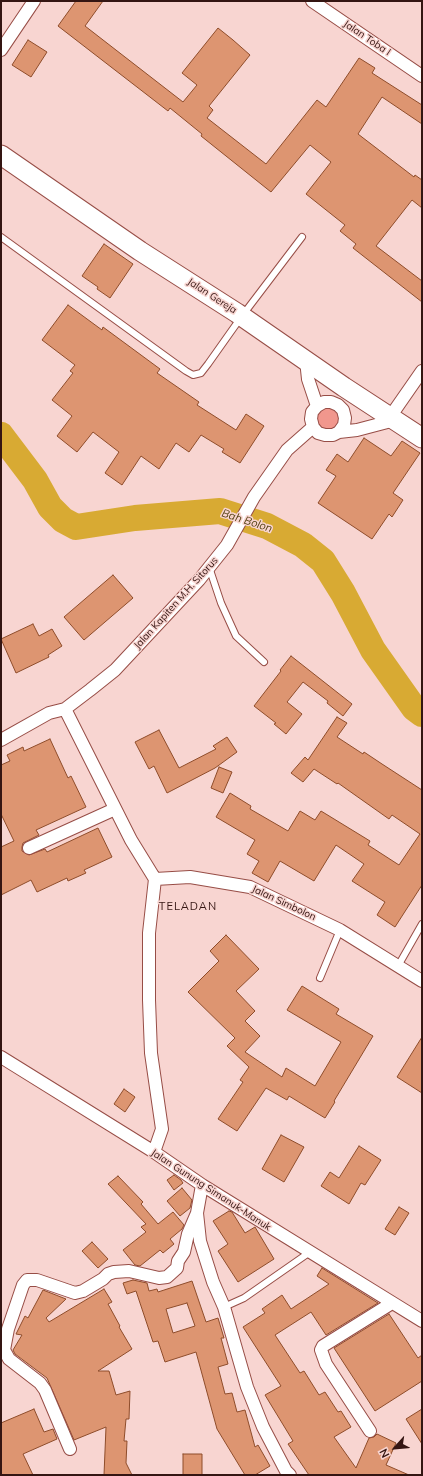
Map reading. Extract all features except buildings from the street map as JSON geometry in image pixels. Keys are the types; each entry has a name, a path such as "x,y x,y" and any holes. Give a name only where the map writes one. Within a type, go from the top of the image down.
{"main road":[{"name":"Jalan Gereja","path":"1,155 140,251 242,316 422,438"}],"street":[{"path":"1,50 34,1"},
{"name":"Jalan Toba I","path":"312,1 422,76"},
{"path":"306,360 308,379 317,406"},
{"path":"339,432 344,425 345,418 343,410 338,405 331,402 324,402 317,406 312,412 311,420 313,427 318,433 325,435 333,435 339,432 357,430 392,419 422,371"},
{"path":"338,405 344,386"},
{"name":"Jalan Kapiten M.H. Sitorus","path":"1,740 49,713 65,708 115,670 199,580 226,545 254,497 287,450 313,427"},
{"path":"65,708 130,840 155,879 149,933 151,1053 162,1130 154,1152"},
{"path":"29,848 115,810"},
{"name":"Jalan Simbolon","path":"155,879 190,878 250,887 340,930 422,981"},
{"name":"Jalan Gunung Simanuk-Manuk","path":"1,1057 154,1152 202,1185 422,1321"},
{"path":"70,1449 45,1390 40,1383 9,1359 3,1351 8,1329 24,1285 27,1280 37,1280 75,1293 83,1291 103,1279 108,1274 129,1270 159,1278 167,1277 176,1268 184,1252 188,1234 197,1213 202,1185"},
{"path":"197,1213 200,1241 213,1282 224,1307 247,1387 264,1427 286,1471 290,1475"},
{"path":"370,1431 326,1364 321,1350 323,1346 392,1303"}],"lane":[{"path":"1,237 193,375 201,373 302,237"},
{"path":"209,567 221,603 236,636 264,662"},
{"path":"398,966 422,924"},
{"path":"320,978 340,930"},
{"path":"224,1307 244,1298 310,1252"}],"shaded area":[{"path":"321,404 340,409 340,429 321,433 312,414"}],"waterway":[{"name":"Bah Bolon","path":"1,435 35,480 50,507 63,520 76,527 135,518 220,511 267,526 303,545 323,561 343,593 373,650 414,708 422,714"}],"district":[{"name":"TELADAN","path":"188,907"}]}
